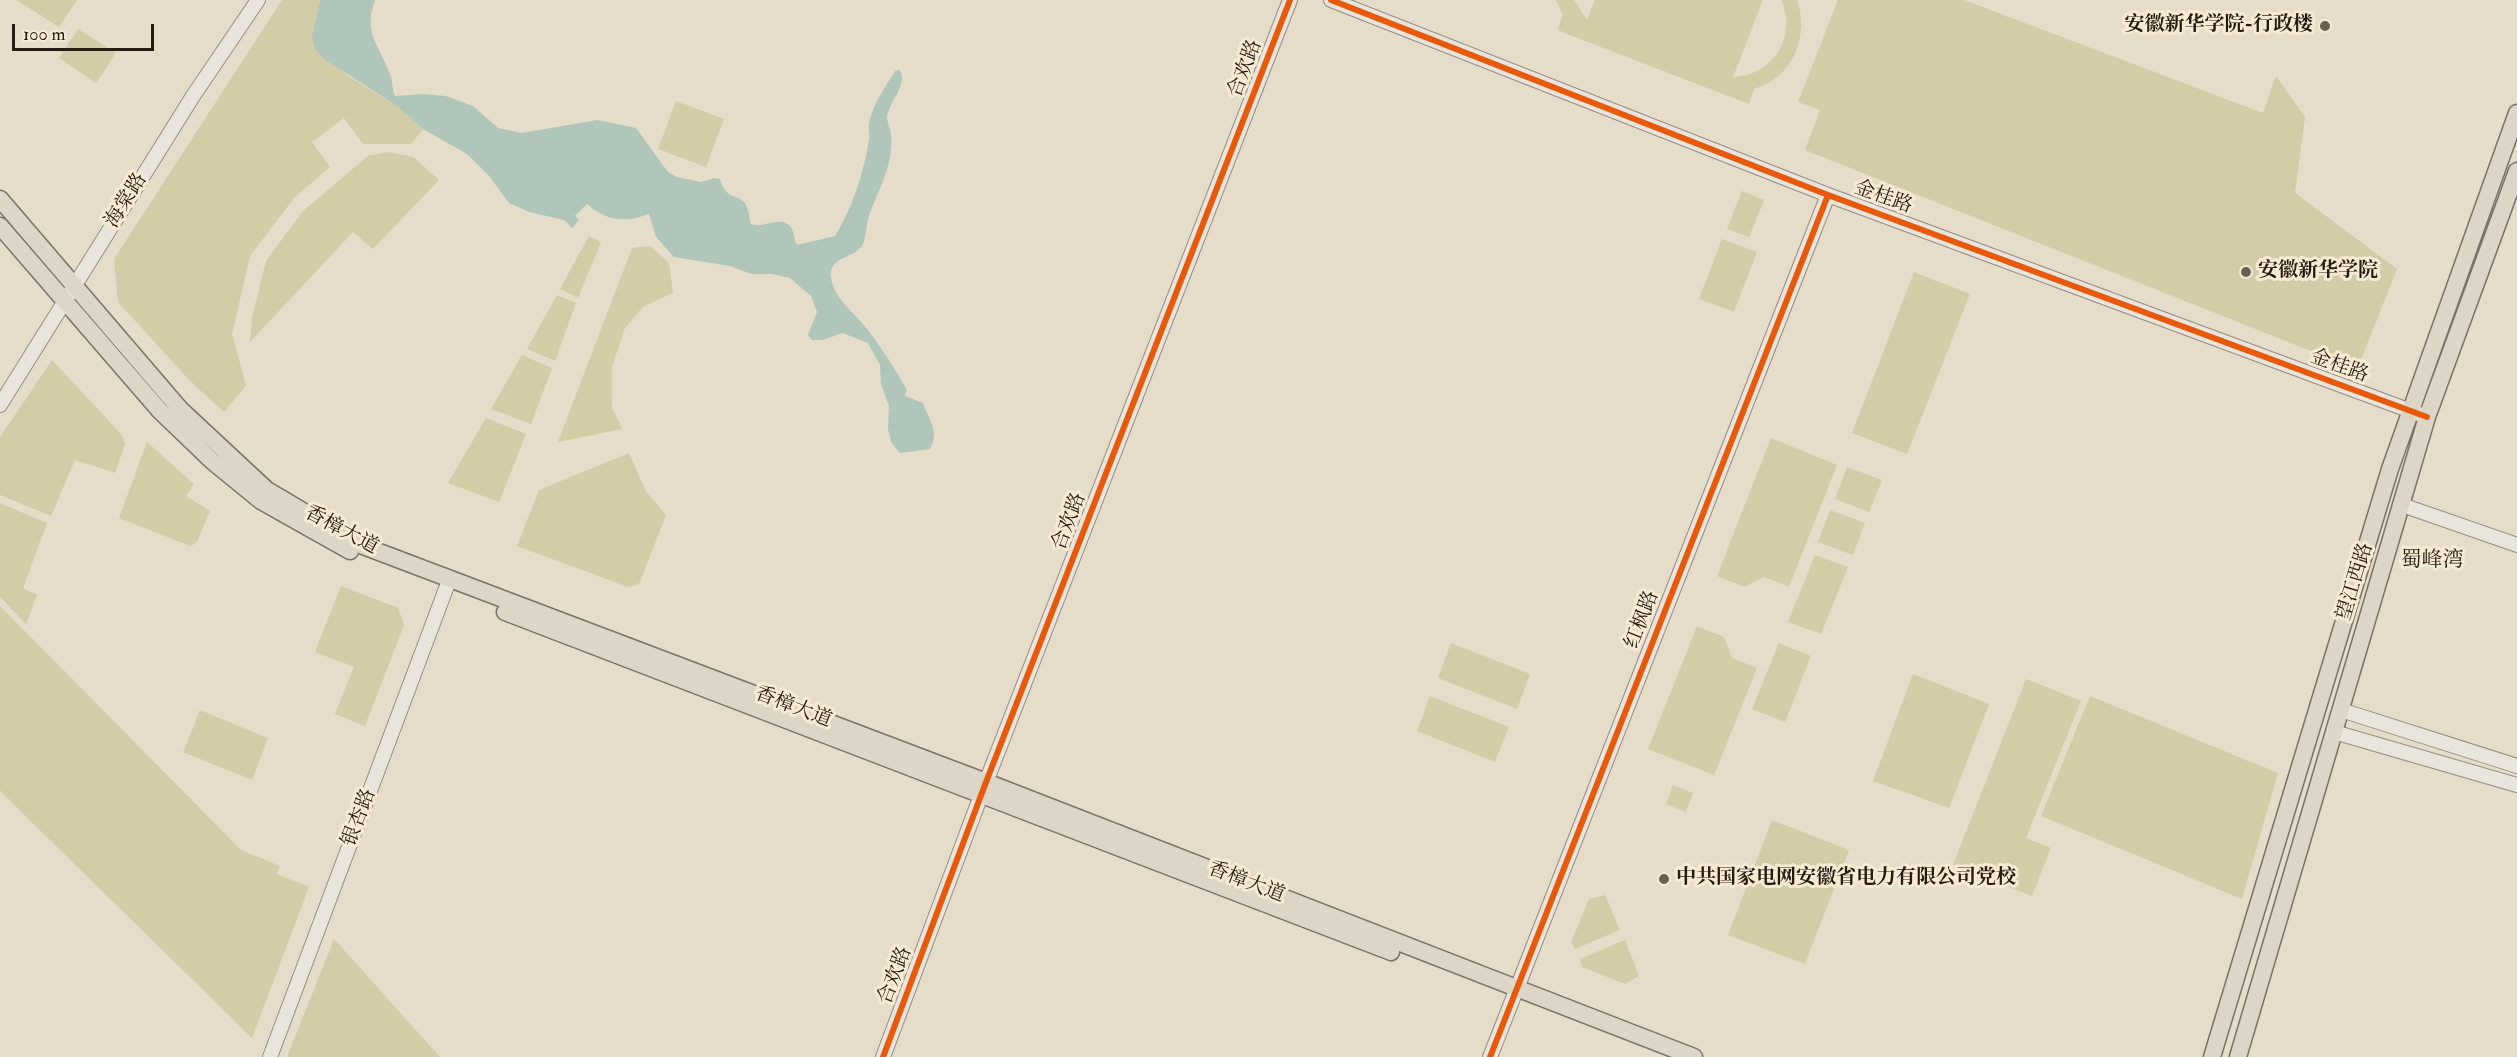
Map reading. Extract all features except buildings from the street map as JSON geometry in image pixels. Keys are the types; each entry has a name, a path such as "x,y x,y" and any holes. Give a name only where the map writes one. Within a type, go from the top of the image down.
{"main road":[{"name":"望江西路","path":"2212,1057 2390,470 2517,113"},
{"name":"望江西路","path":"2238,1057 2427,417 2517,171"},
{"name":"香樟大道","path":"0,198 180,409 267,490 358,544 448,584"},
{"name":"香樟大道","path":"0,226 160,411 212,461 261,501 347,550 448,584 1514,993 1694,1057"},
{"name":"香樟大道","path":"1514,993 1665,1057"}],"street":[{"name":"海棠路","path":"0,405 193,96 258,0"},
{"name":"合欢路","path":"883,1057 984,788 1290,0"},
{"name":"金桂路","path":"1331,0 1828,195 2427,417"},
{"name":"红枫路","path":"1490,1057 1828,195"},
{"path":"2402,505 2517,545"},
{"name":"银杏路","path":"270,1057 448,584"},
{"path":"2341,710 2517,766"},
{"path":"2334,732 2517,785"}],"shaded area":[{"path":"16,0 77,0 59,27"},
{"path":"282,0 320,0 319,4 345,74 397,106 423,129 411,144 363,144 344,118 312,142 330,167 294,198 250,256 232,334 246,386 224,412 192,383 118,302 114,259"},
{"path":"320,0 375,0 371,22 372,32 391,77 395,96 422,94 446,96 473,106 498,128 522,133 597,120 636,128 668,172 677,177 701,182 714,178 720,179 729,194 746,205 751,224 786,223 792,228 797,245 835,236 861,177 867,151 870,118 879,97 895,71 900,70 902,82 887,117 891,133 889,164 869,217 863,244 834,265 831,278 836,293 867,329 893,366 907,390 905,396 923,403 934,431 930,449 900,453 891,442 888,429 889,406 881,384 880,365 868,343 843,333 822,340 812,340 808,335 817,312 811,296 790,278 772,274 751,274 730,266 674,257 656,237 649,214 632,219 616,219 594,210 587,204 575,216 579,220 572,228 564,220 529,212 509,203 489,176 467,154 423,129 397,106 324,59 315,49 312,37"},
{"path":"1556,0 1574,0 1587,20 1595,0 1763,0 1733,77 1760,70 1778,52 1784,40 1786,27 1781,0 1797,0 1801,28 1799,42 1788,66 1779,76 1754,89 1749,104 1557,30 1563,15"},
{"path":"1838,0 1964,0 2263,113 2276,76 2305,117 2295,193 2397,269 2359,365 2351,367 1805,150 1820,110 1798,102"},
{"path":"78,29 116,53 96,83 59,58"},
{"path":"676,101 724,119 706,167 658,149"},
{"path":"388,152 413,157 439,180 373,249 353,232 250,342 252,318 266,261 303,211 368,156"},
{"path":"1742,191 1764,200 1749,237 1727,229"},
{"path":"589,236 601,242 578,298 560,289"},
{"path":"1722,239 1757,252 1734,312 1699,299"},
{"path":"650,246 669,263 673,293 644,306 625,328 612,367 612,407 622,429 558,442 632,248"},
{"path":"1914,272 1970,294 1907,454 1852,433"},
{"path":"557,295 576,303 555,361 527,349"},
{"path":"522,355 552,368 531,424 491,409"},
{"path":"52,360 121,434 125,444 115,473 75,460 51,516 0,495 0,437"},
{"path":"486,418 526,434 499,502 448,483"},
{"path":"1771,438 1837,465 1789,587 1764,577 1744,587 1717,576"},
{"path":"147,442 194,484 186,496 210,511 197,542 190,546 119,518"},
{"path":"629,453 645,490 666,515 639,584 628,587 517,546 539,490"},
{"path":"1847,467 1882,480 1869,512 1835,499"},
{"path":"0,503 47,523 23,588 37,595 26,624 0,597"},
{"path":"1830,510 1865,523 1853,555 1818,542"},
{"path":"1815,555 1848,567 1821,634 1788,622"},
{"path":"341,586 398,608 404,625 365,726 335,714 354,667 315,652"},
{"path":"0,606 241,850 280,866 277,874 309,887 252,1038 0,791"},
{"path":"1697,626 1724,637 1732,658 1757,668 1714,775 1648,749"},
{"path":"1451,643 1530,674 1517,709 1438,678"},
{"path":"1779,643 1811,656 1785,722 1752,709"},
{"path":"1913,674 1989,704 1949,808 1873,781"},
{"path":"2026,679 2081,701 2026,838 2051,848 2032,896 1953,865"},
{"path":"1430,696 1509,727 1495,762 1417,731"},
{"path":"2090,696 2278,773 2242,899 2041,816"},
{"path":"200,710 268,738 252,780 183,752"},
{"path":"1673,785 1693,793 1686,812 1666,804"},
{"path":"1772,820 1849,850 1805,964 1728,935"},
{"path":"1605,895 1620,930 1575,949 1571,942 1589,899"},
{"path":"334,939 440,1057 287,1057"},
{"path":"1625,940 1639,976 1625,984 1582,967 1580,959"}],"cycle path":[{"path":"883,1057 986,782 1290,0"},
{"path":"1331,0 1828,195 2427,417"},
{"path":"1490,1057 1828,195"}],"place":[{"name":"安徽新华学院-行政楼","path":"2325,26"},
{"name":"安徽新华学院","path":"2246,272"},
{"name":"中共国家电网安徽省电力有限公司党校","path":"1664,879"}],"district":[{"name":"蜀峰湾","path":"2432,561"}]}
